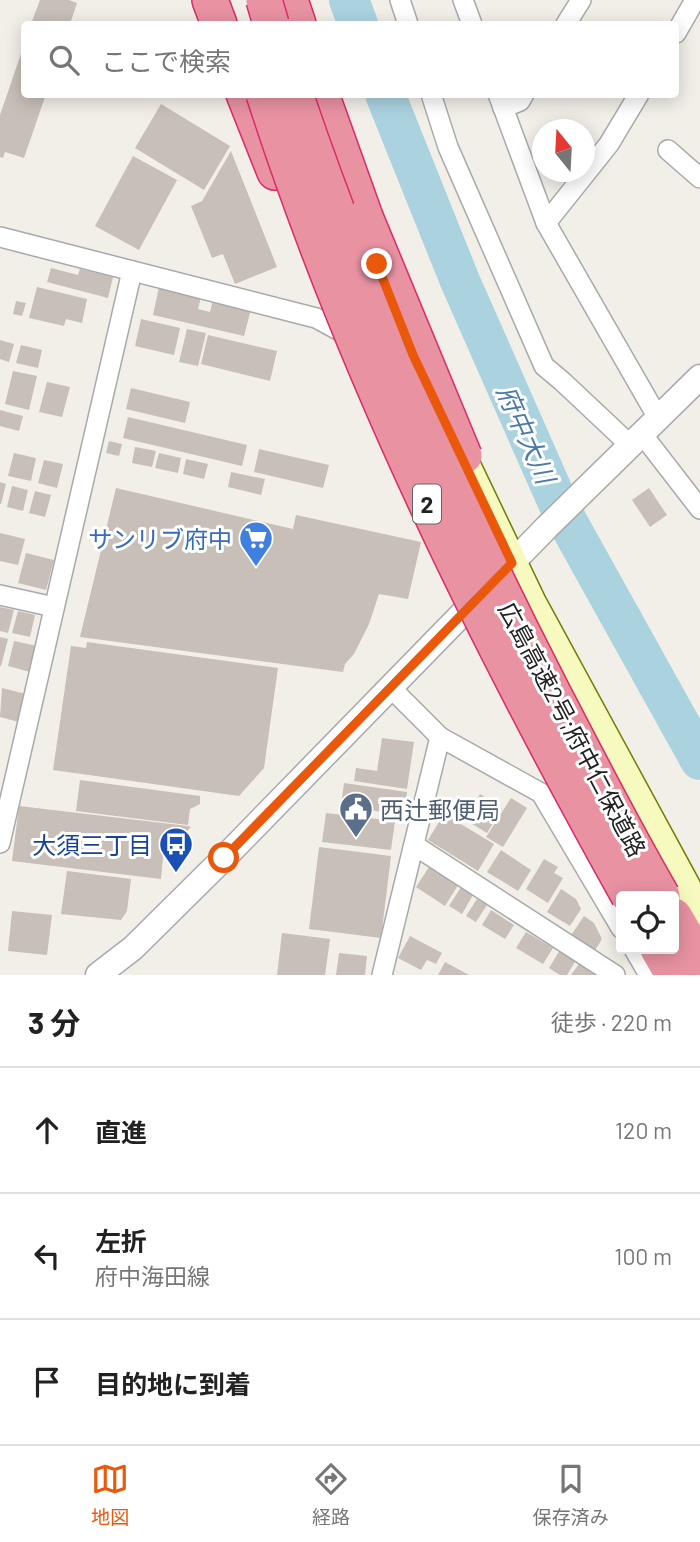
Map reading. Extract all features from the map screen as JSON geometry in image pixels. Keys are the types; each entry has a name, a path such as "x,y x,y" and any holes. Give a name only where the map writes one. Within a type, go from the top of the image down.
{"highway":[{"path":"210,0 218,21"},
{"path":"234,0 241,21"},
{"path":"264,0 271,21"},
{"path":"290,0 297,21"},
{"path":"246,98 287,201 346,320"},
{"name":"広島高速2号;府中仁保道路","path":"265,98 303,208 346,320 413,474 564,778 626,891"},
{"name":"広島高速2号;府中仁保道路","path":"296,98 374,310 489,567 589,763 661,891"},
{"path":"322,98 365,217 514,581 662,891"}],"main road":[{"path":"257,0 270,21"},
{"path":"308,98 340,171 413,355 512,563 647,891"}],"street":[{"path":"400,0 407,21"},
{"path":"463,0 471,21"},
{"path":"568,21 580,0"},
{"path":"679,28 695,0"},
{"path":"432,98 448,147 544,366 563,382 643,433"},
{"path":"522,98 520,101 500,101 546,223 643,433 700,509"},
{"path":"546,223 609,144 637,98"},
{"path":"668,150 697,170"},
{"path":"0,237 316,318 389,357 413,355"},
{"path":"0,843 132,271"},
{"path":"98,975 133,948 512,563 700,377"},
{"path":"0,595 54,607"},
{"path":"390,687 440,737 541,793 616,920"},
{"path":"382,975 440,737"},
{"path":"414,845 615,975"}],"building":[{"path":"40,0 69,0 77,3 71,21 32,21"},
{"path":"21,54 21,98 45,98 24,158 5,152 3,158 0,157 0,115"},
{"path":"161,104 230,146 204,190 135,148"},
{"path":"231,151 277,267 235,284 223,254 212,258 191,206 202,201"},
{"path":"133,156 177,180 139,250 95,226"},
{"path":"51,268 78,275 80,269 113,277 108,298 47,282"},
{"path":"37,287 87,299 82,323 66,319 64,326 29,318"},
{"path":"159,287 201,297 198,309 210,312 213,300 251,309 244,336 153,315"},
{"path":"16,301 26,303 22,316 13,314"},
{"path":"141,319 180,328 174,355 135,346"},
{"path":"187,329 206,333 198,366 179,362"},
{"path":"208,335 277,351 270,381 201,364"},
{"path":"0,340 14,344 9,362 0,359"},
{"path":"21,345 42,350 38,368 16,363"},
{"path":"13,371 37,376 29,410 5,404"},
{"path":"47,382 70,387 62,417 39,412"},
{"path":"131,388 190,402 185,423 126,409"},
{"path":"0,410 23,416 19,431 0,426"},
{"path":"128,417 247,445 242,466 123,438"},
{"path":"109,441 122,444 119,456 106,453"},
{"path":"135,447 156,451 152,467 132,463"},
{"path":"259,449 329,465 323,488 254,472"},
{"path":"14,453 36,458 31,481 8,476"},
{"path":"159,453 181,458 178,473 155,468"},
{"path":"186,459 208,464 204,479 183,474"},
{"path":"44,460 63,464 57,488 38,483"},
{"path":"231,472 265,479 261,495 228,487"},
{"path":"0,482 6,484 1,504 0,504"},
{"path":"12,486 28,490 23,511 7,507"},
{"name":"サンリブ府中","path":"116,488 293,529 296,515 421,542 408,599 379,594 369,624 343,672 80,637"},
{"path":"649,488 667,515 650,527 632,500"},
{"path":"35,491 51,495 45,517 29,513"},
{"path":"0,533 25,539 18,565 0,561"},
{"path":"26,553 54,560 46,590 18,583"},
{"path":"0,607 14,610 8,633 0,631"},
{"path":"18,611 35,615 30,637 12,633"},
{"path":"0,637 8,639 1,666 0,666"},
{"path":"14,641 37,646 30,672 8,666"},
{"path":"87,642 278,668 264,768 239,796 53,770 71,646 86,648"},
{"path":"2,688 26,694 19,722 0,717"},
{"path":"382,738 414,742 407,789 354,781 356,768 377,771"},
{"path":"80,780 200,796 200,804 190,809 188,825 76,811"},
{"path":"344,783 407,792 404,815 341,806"},
{"path":"480,794 502,808 487,833 464,819"},
{"path":"511,798 527,808 503,847 486,837"},
{"path":"19,806 191,827 163,856 161,879 12,861"},
{"path":"326,813 395,821 391,850 322,842"},
{"path":"444,814 494,844 478,871 428,840"},
{"path":"319,847 391,856 381,938 309,929"},
{"path":"501,850 531,870 518,891 487,872"},
{"path":"544,859 558,867 554,873 563,878 548,903 526,889"},
{"path":"431,864 460,882 445,906 416,887"},
{"path":"67,871 131,879 127,911 121,920 61,914"},
{"path":"461,887 473,895 462,914 449,906"},
{"path":"561,889 576,899 581,909 570,926 547,912"},
{"path":"477,899 487,905 476,922 466,916"},
{"path":"491,910 514,925 505,939 482,925"},
{"path":"12,911 52,915 47,955 8,951"},
{"path":"584,916 594,923 602,939 594,952 570,937"},
{"path":"526,932 553,948 543,964 516,948"},
{"path":"282,933 330,939 325,975 277,975"},
{"path":"410,936 442,953 436,964 427,960 421,970 398,958"},
{"path":"560,950 576,960 567,975 560,975 549,968"},
{"path":"339,953 367,956 365,975 336,975"},
{"path":"445,962 469,975 438,975"},
{"path":"579,964 596,975 571,975"}],"waterway":[{"name":"府中大川","path":"349,0 357,21"},
{"name":"府中大川","path":"387,98 460,281 561,510 700,760"}],"place":[{"name":"サンリブ府中","path":"256,568"},
{"name":"西辻郵便局","path":"356,839"},
{"name":"大須三丁目","path":"176,874"}],"route":[{"path":"224,858 512,563 413,355 377,264"}]}
